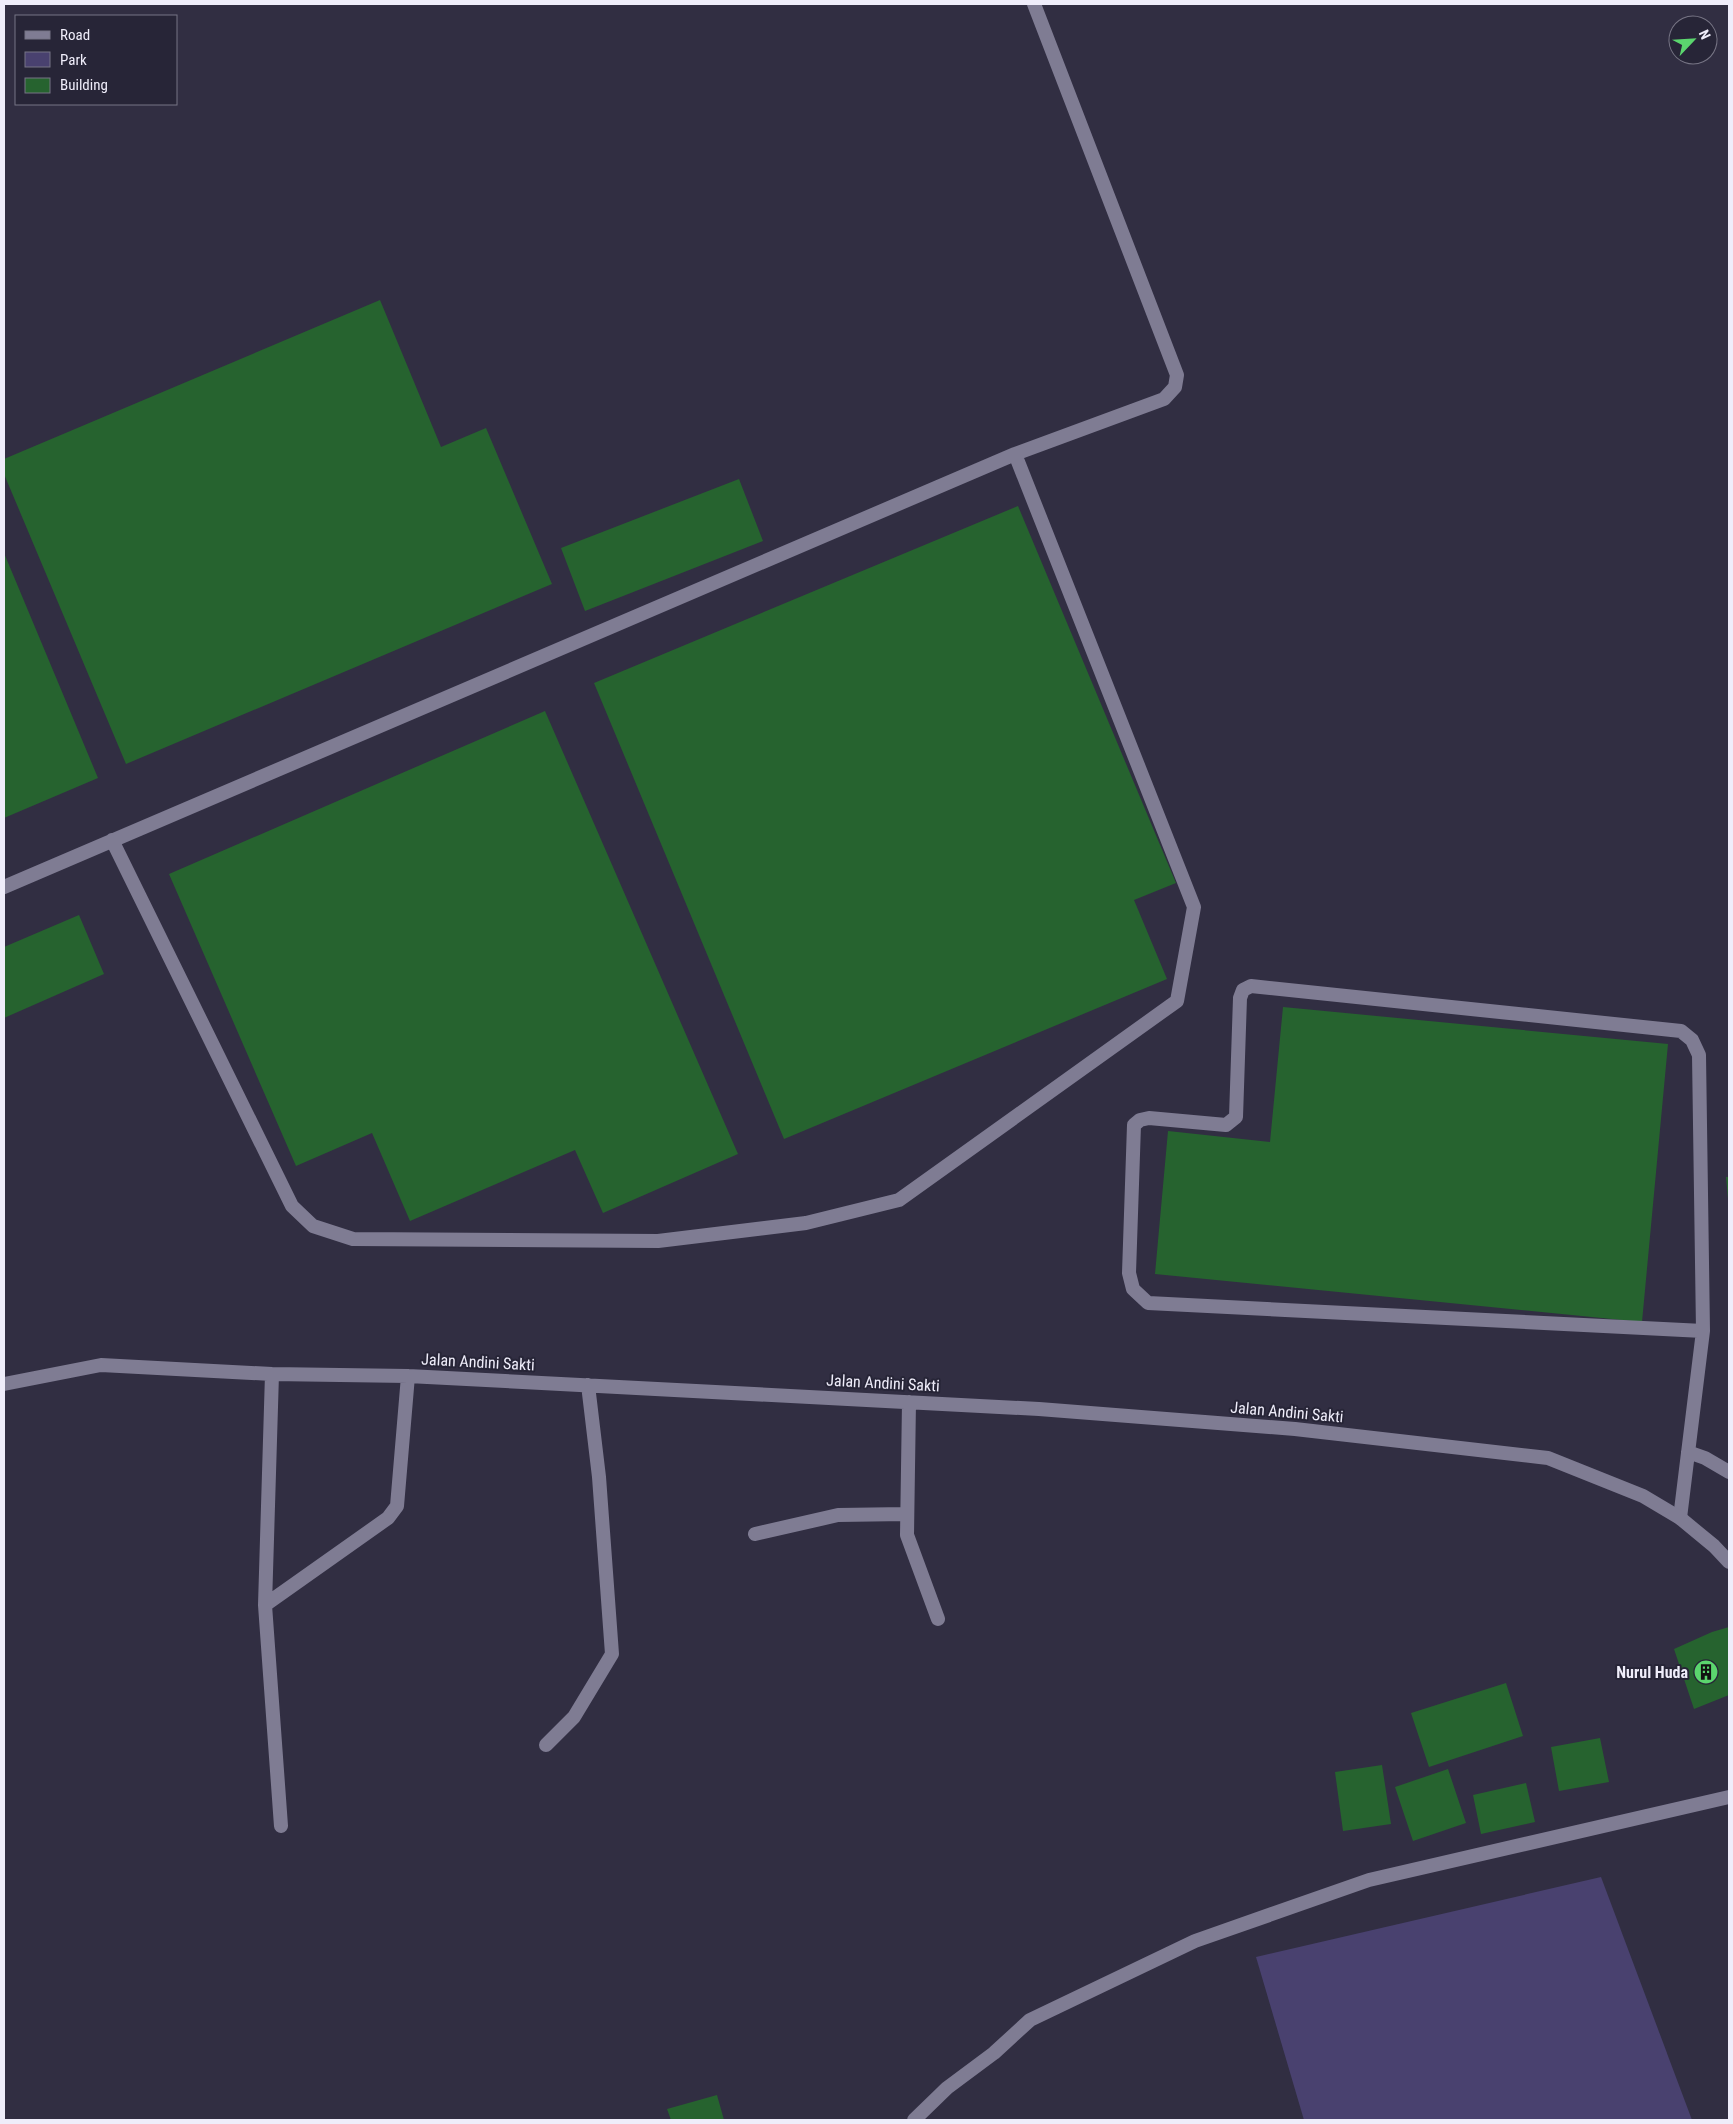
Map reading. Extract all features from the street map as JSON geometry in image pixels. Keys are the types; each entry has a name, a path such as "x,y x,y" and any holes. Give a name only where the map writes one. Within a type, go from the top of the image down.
{"street":[{"path":"4,887 1015,454 1164,399 1175,387 1177,374 1034,4"},
{"path":"112,840 292,1206 313,1226 353,1239 658,1241 806,1223 899,1200 1177,1001 1194,907 1015,454"},
{"path":"1680,1518 1703,1331 1699,1055 1692,1040 1681,1031 1251,986 1243,990 1240,998 1236,1118 1226,1125 1149,1118 1140,1120 1134,1125 1129,1273 1133,1288 1148,1303 1703,1331"},
{"name":"Jalan Andini Sakti","path":"4,1384 101,1365 272,1374 408,1376 909,1402 1039,1409 1295,1429 1548,1458 1643,1496 1680,1518 1714,1546 1729,1562"},
{"path":"272,1374 265,1605 281,1826"},
{"path":"265,1605 388,1518 397,1506 408,1376"},
{"path":"546,1745 574,1717 612,1654 599,1477 588,1385"},
{"path":"909,1402 907,1535 938,1619"},
{"path":"1688,1452 1705,1458 1729,1472"},
{"path":"755,1534 838,1515 906,1514"},
{"path":"914,2120 947,2088 994,2053 1030,2020 1195,1941 1369,1880 1729,1797"}],"green space":[{"path":"1601,1877 1692,2120 1304,2120 1256,1957"}],"building":[{"path":"380,300 441,447 486,428 552,584 126,764 4,474 4,459"},
{"path":"739,479 763,541 585,611 561,548"},
{"path":"1018,506 1176,883 1134,900 1167,979 784,1139 594,683"},
{"path":"4,553 98,778 4,818"},
{"path":"545,711 738,1154 603,1213 575,1150 410,1221 372,1133 296,1166 169,874"},
{"path":"79,915 104,974 4,1018 4,947"},
{"path":"1283,1007 1668,1044 1642,1322 1155,1274 1168,1131 1270,1142"},
{"path":"1726,1177 1729,1177 1729,1199 1728,1199"},
{"name":"Nurul Huda","path":"1729,1627 1729,1695 1694,1709 1674,1649 1712,1632"},
{"path":"1506,1683 1523,1736 1429,1767 1411,1713"},
{"path":"1600,1738 1609,1782 1559,1791 1551,1747"},
{"path":"1382,1765 1391,1824 1343,1831 1335,1772"},
{"path":"1448,1769 1466,1823 1413,1841 1395,1787"},
{"path":"1526,1783 1535,1822 1481,1834 1473,1795"},
{"path":"717,2095 724,2120 671,2120 667,2109"}],"place":[{"name":"Nurul Huda","path":"1706,1672"}]}
